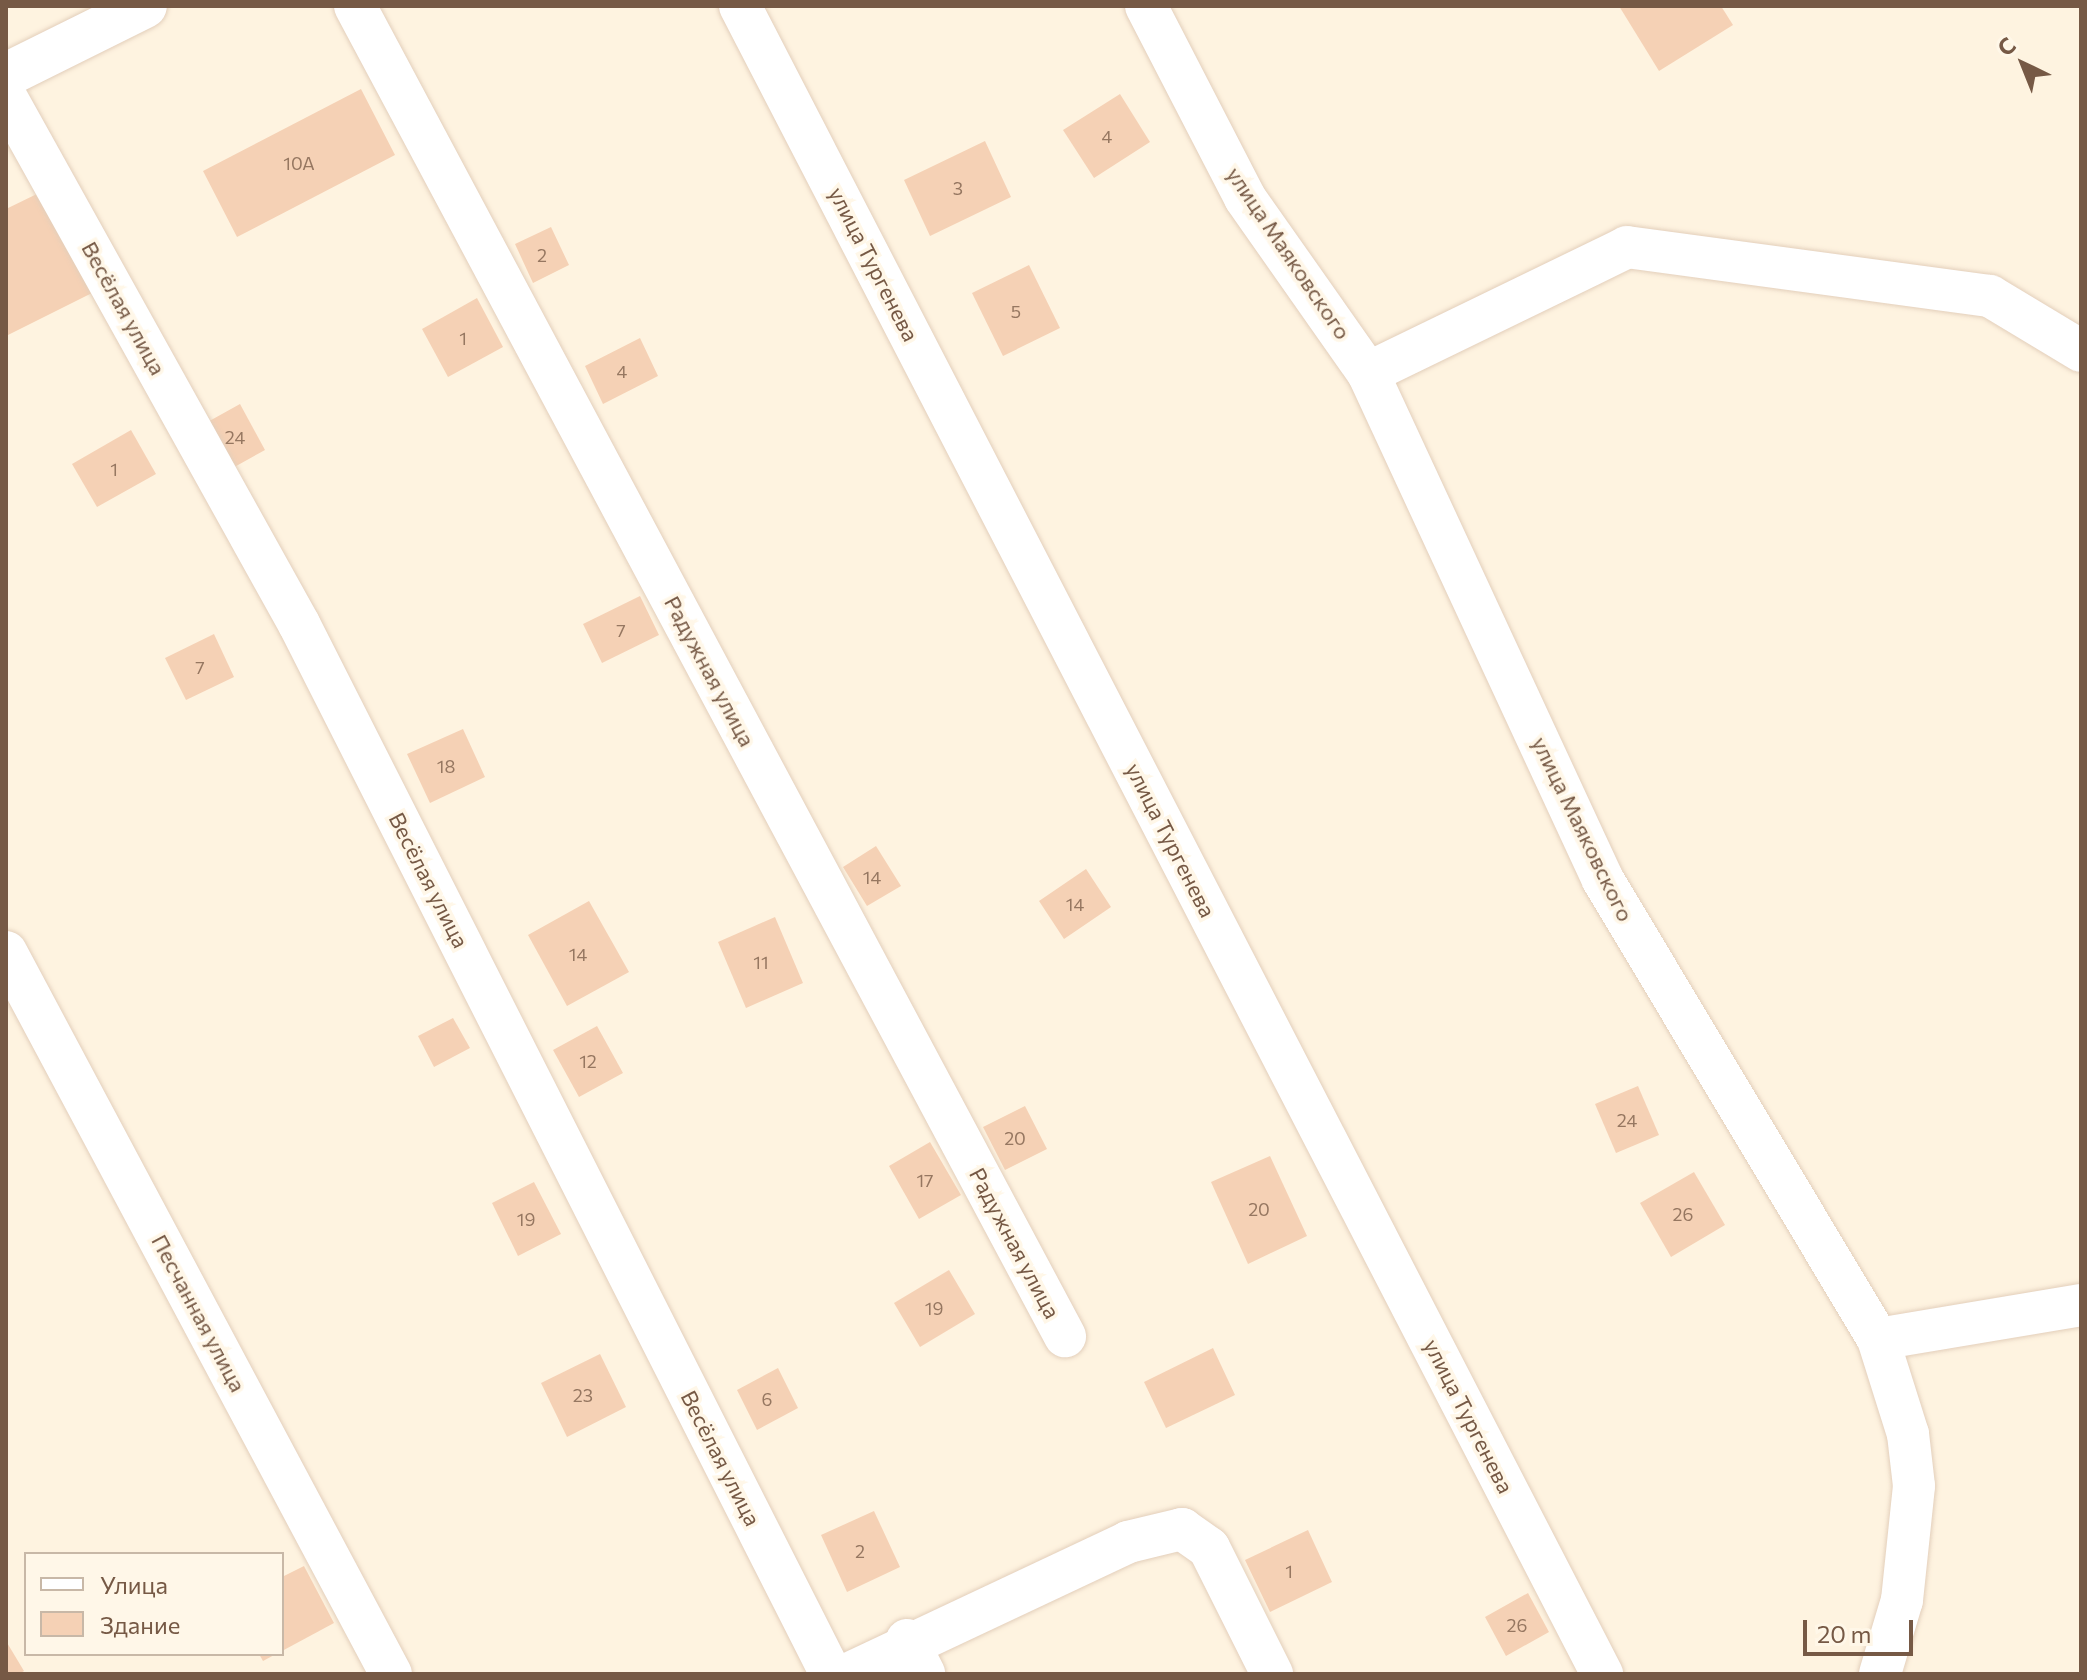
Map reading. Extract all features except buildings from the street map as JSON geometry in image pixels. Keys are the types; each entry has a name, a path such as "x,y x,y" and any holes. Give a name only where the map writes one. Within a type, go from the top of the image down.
{"main road":[{"path":"6,75 145,6"}],"street":[{"name":"Радужная улица","path":"355,6 1065,1336"},
{"name":"улица Тургенева","path":"740,6 1602,1674"},
{"name":"улица Маяковского","path":"1146,6 1245,198 1368,373 1603,880 1878,1339 1908,1434 1915,1500 1902,1600 1880,1674"},
{"name":"Весёлая улица","path":"6,97 299,624 831,1674"},
{"path":"1368,373 1627,247 1990,296 2081,351"},
{"name":"Песчанная улица","path":"6,952 391,1674"},
{"path":"1878,1339 2081,1305"},
{"path":"848,1674 916,1657 1128,1542 1182,1529 1209,1548 1272,1674"}]}
